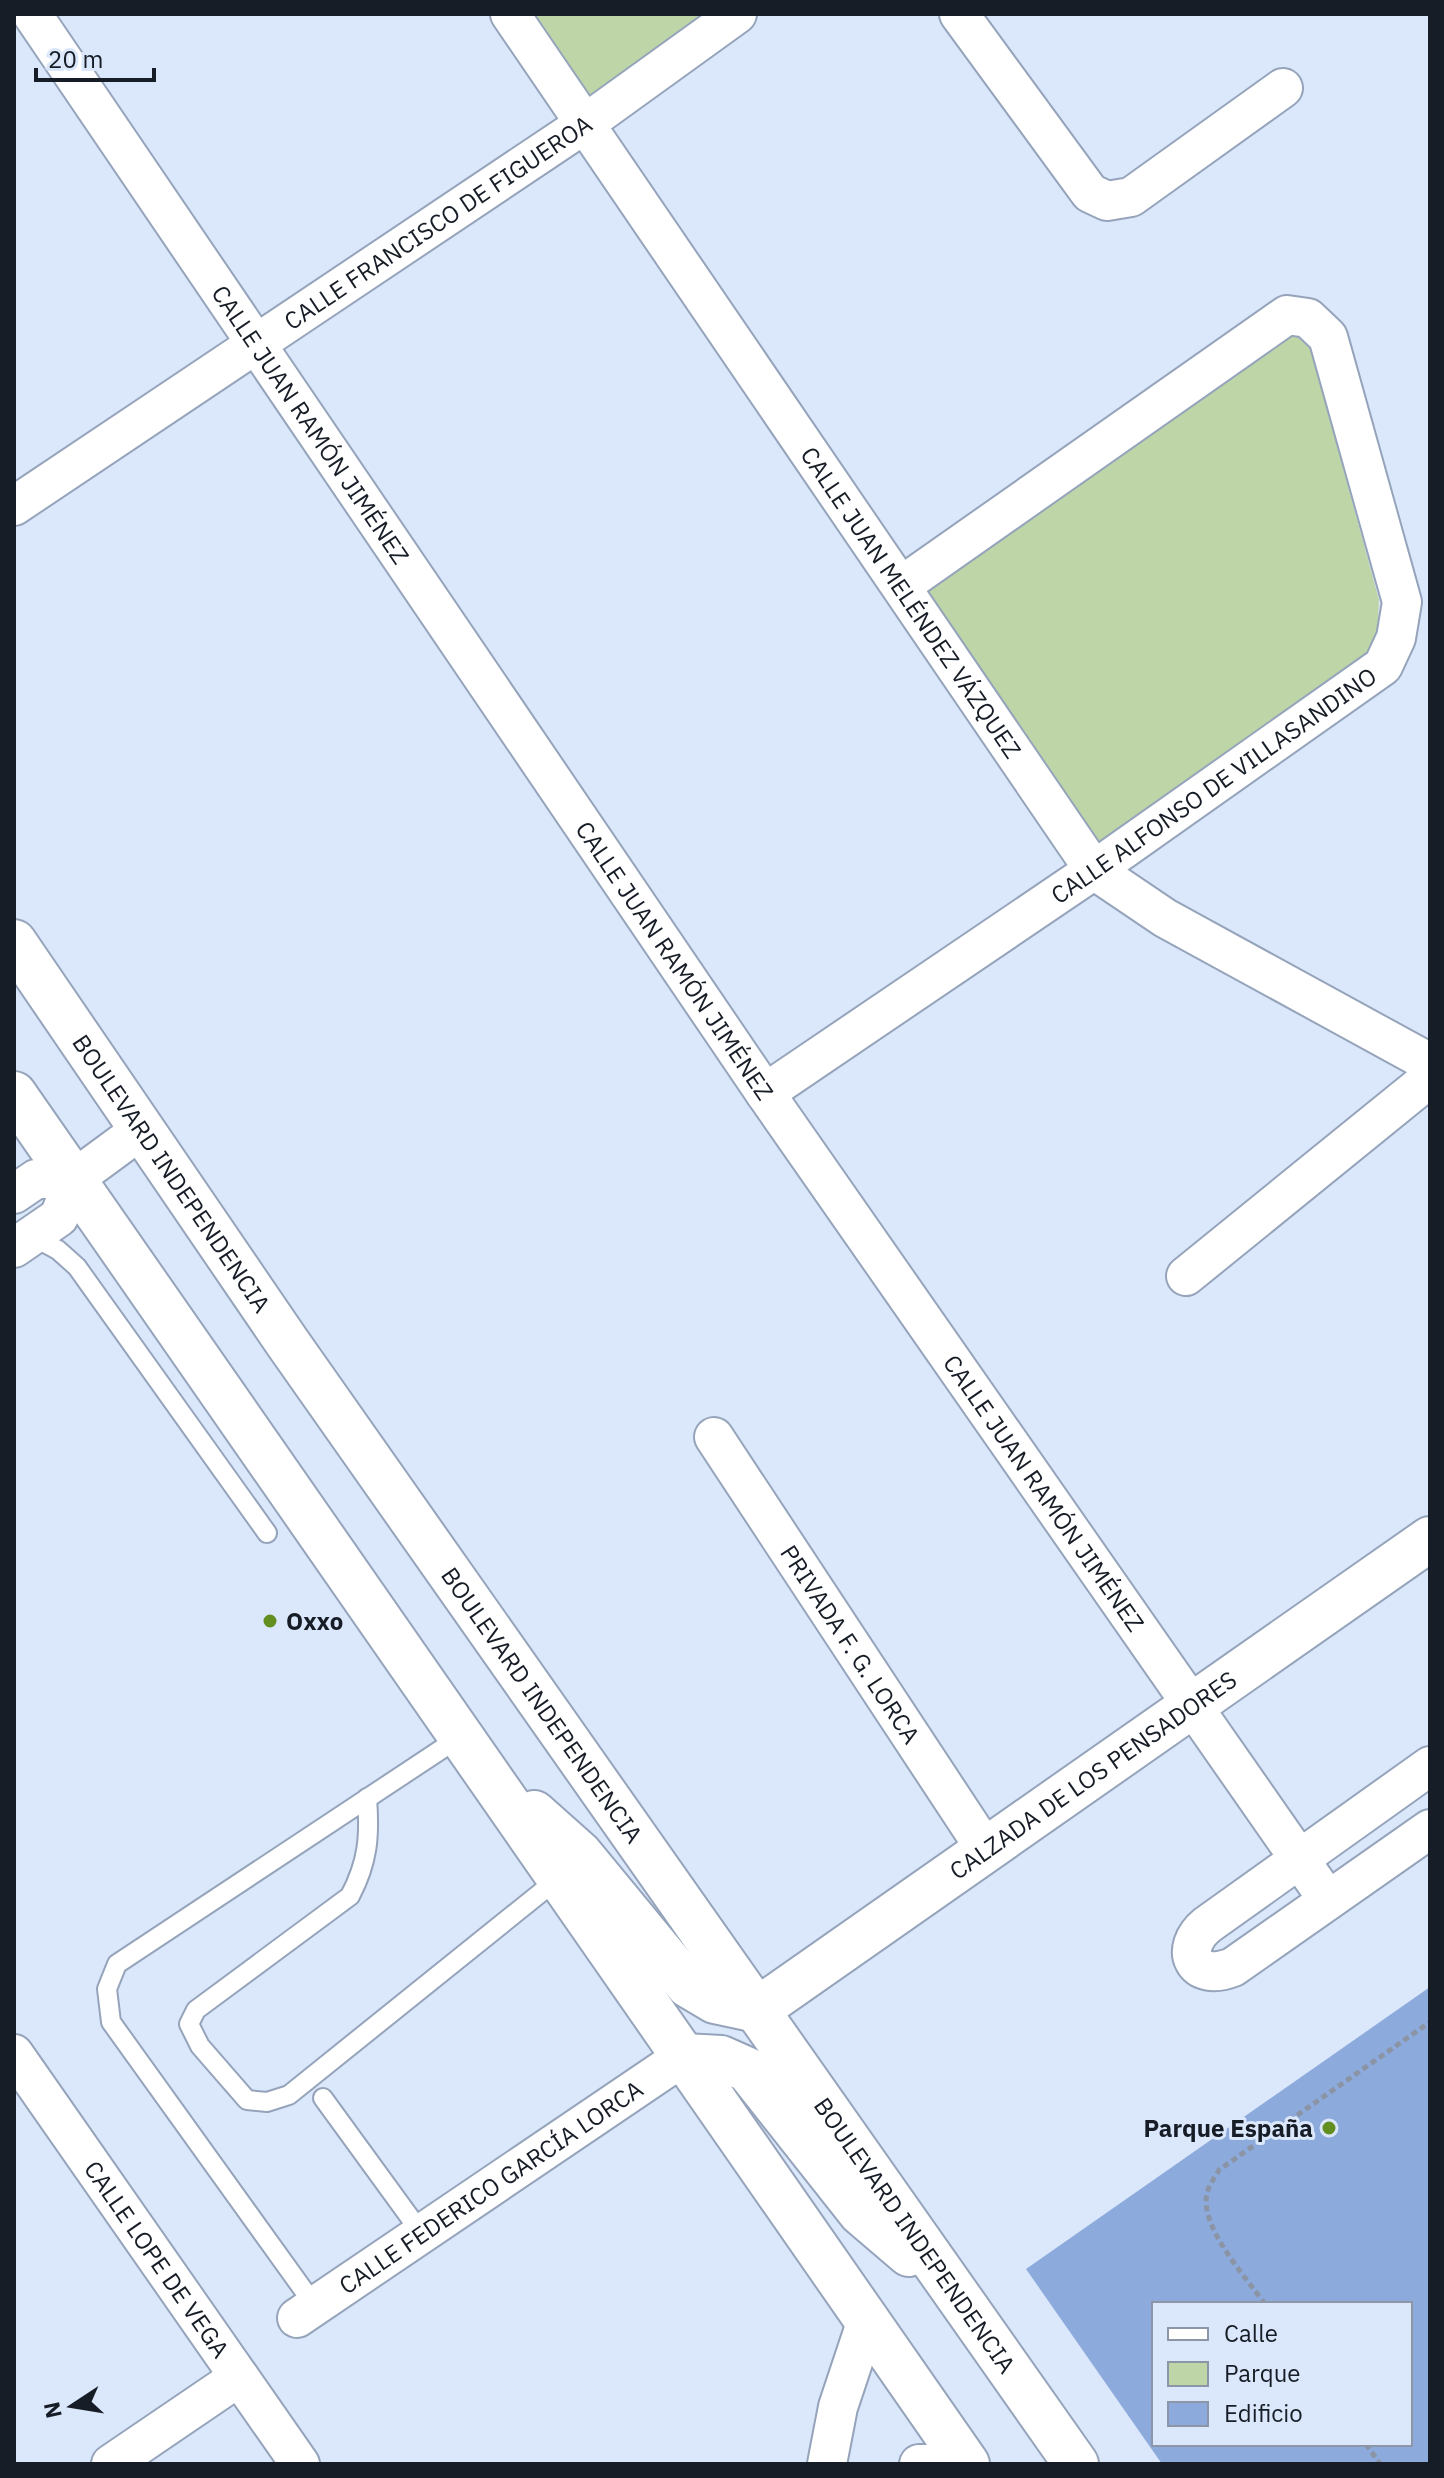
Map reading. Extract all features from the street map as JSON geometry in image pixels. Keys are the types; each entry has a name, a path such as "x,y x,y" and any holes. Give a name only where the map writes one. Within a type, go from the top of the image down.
{"main road":[{"name":"BOULEVARD INDEPENDENCIA","path":"14,942 297,1355 1076,2464"},
{"path":"14,1094 966,2464"},
{"name":"CALZADA DE LOS PENSADORES","path":"757,2010 1430,1539"},
{"path":"471,1751 580,1854 688,1985 715,2001 757,2010"},
{"path":"684,2056 721,2058 748,2070 861,2213 957,2295"}],"street":[{"name":"CALLE JUAN RAMÓN JIMÉNEZ","path":"32,14 765,1093 1328,1900"},
{"name":"CALLE JUAN MELÉNDEZ VÁZQUEZ","path":"510,14 1094,870 1165,918 1430,1063"},
{"name":"CALLE FRANCISCO DE FIGUEROA","path":"14,506 586,123 737,14"},
{"path":"959,14 1090,193 1107,201 1131,197 1283,88"},
{"name":"CALLE ALFONSO DE VILLASANDINO","path":"765,1093 1094,870 1383,666 1396,638 1402,602 1328,337 1308,318 1287,315 901,586"},
{"path":"1186,1276 1430,1078"},
{"path":"23,1242 59,1217 74,1179 142,1129"},
{"path":"14,1194 36,1179 74,1179"},
{"name":"PRIVADA F. G. LORCA","path":"714,1437 986,1850"},
{"path":"1430,1766 1197,1933 1191,1949 1195,1964 1207,1973 1233,1967 1430,1829"},
{"name":"CALLE LOPE DE VEGA","path":"14,2054 300,2464"},
{"name":"CALLE FEDERICO GARCÍA LORCA","path":"306,2312 684,2056"},
{"path":"827,2464 838,2407 867,2320"},
{"path":"111,2464 239,2377"},
{"path":"919,2464 966,2464"}],"lane":[{"path":"23,1242 58,1250 77,1267 267,1533"},
{"path":"306,2312 111,2022 107,1989 117,1964 367,1798 471,1751"},
{"path":"367,1798 370,1830 363,1872 350,1896 196,2010 189,2024 200,2046 247,2100 267,2102 289,2095 559,1878"},
{"path":"323,2098 422,2234"}],"path":[{"path":"1264,2302 1213,2232 1206,2209 1207,2191 1219,2170 1430,2022"},
{"path":"1367,2446 1380,2464"}],"green space":[{"path":"528,14 718,14 591,107"},
{"path":"1292,333 1310,346 1379,600 1376,656 1098,844 925,588"}],"building":[{"name":"Parque España","path":"1430,1987 1430,2464 1162,2464 1026,2269"}],"place":[{"name":"Oxxo","path":"270,1621"},
{"name":"Parque España","path":"1329,2128"}]}
